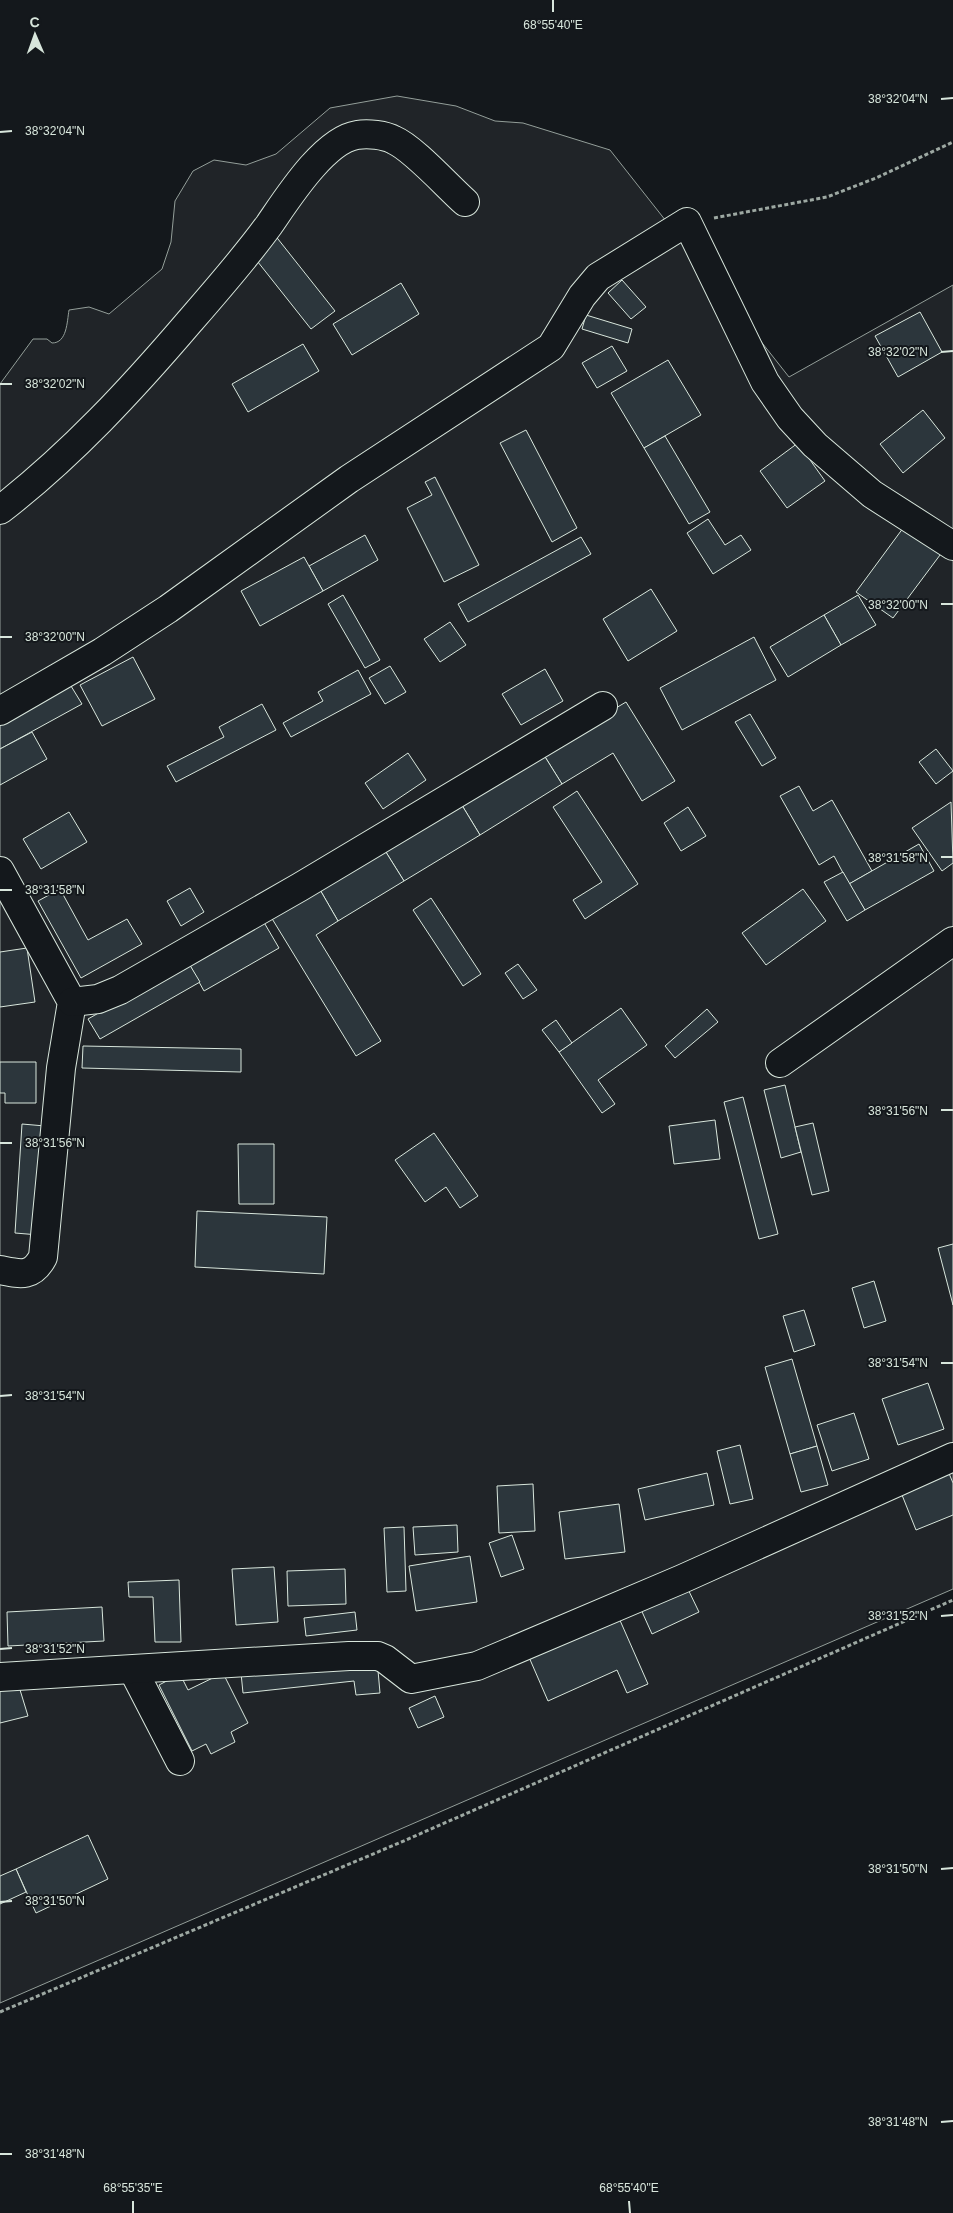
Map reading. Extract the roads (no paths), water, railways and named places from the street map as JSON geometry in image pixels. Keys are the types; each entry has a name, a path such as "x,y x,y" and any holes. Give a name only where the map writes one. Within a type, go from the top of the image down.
{"street":[{"path":"0,510 35,483 134,387 226,279 320,158 343,140 357,135 379,135 395,140 465,202"},
{"path":"0,711 102,652 168,609 349,479 551,347 582,296 598,277 687,222 765,382 790,418 815,445 872,494 953,546"},
{"path":"72,1002 98,998 120,990 300,887 603,706"},
{"path":"0,871 72,1002 61,1068 43,1257 38,1267 31,1272 15,1273 0,1270"},
{"path":"780,1063 953,941"},
{"path":"0,1677 349,1656 378,1656 385,1658 411,1679 477,1666 754,1547 953,1457"},
{"path":"133,1670 180,1761"}]}
